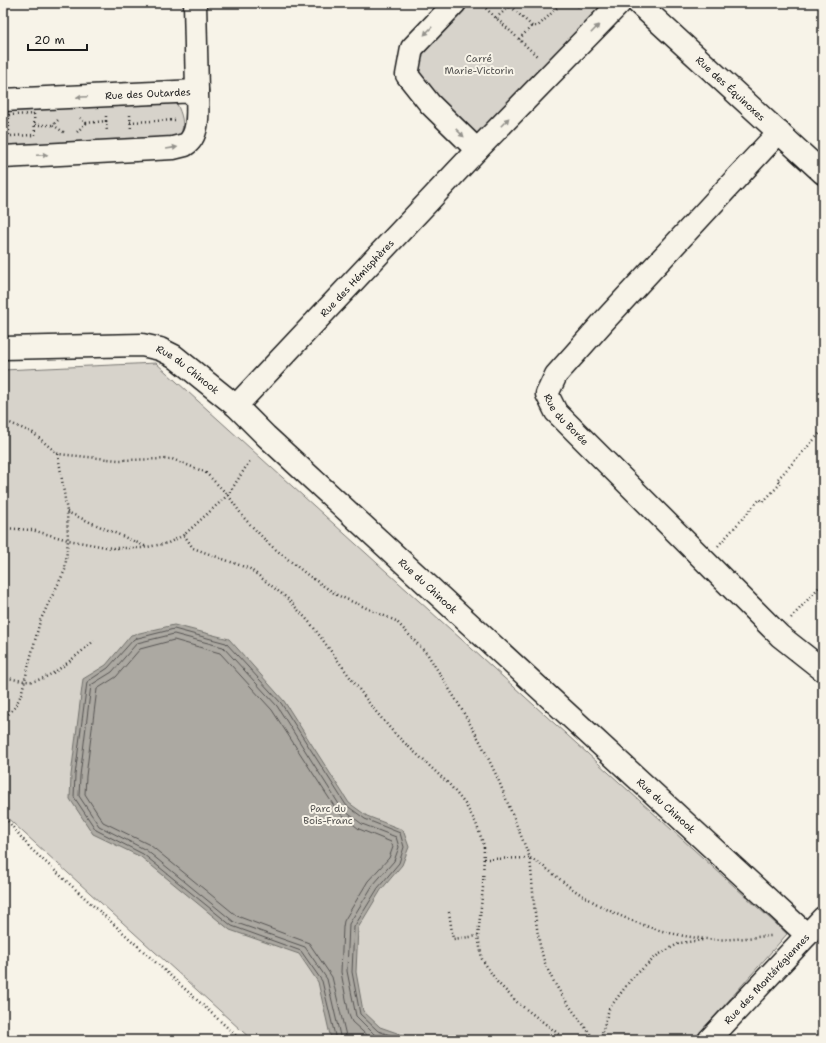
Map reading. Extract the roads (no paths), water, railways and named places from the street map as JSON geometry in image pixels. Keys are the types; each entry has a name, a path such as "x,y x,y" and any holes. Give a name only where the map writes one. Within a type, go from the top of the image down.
{"street":[{"path":"196,3 197,91"},
{"path":"455,3 412,48 407,75 430,104 478,150"},
{"name":"Rue des Hémisphères","path":"236,406 478,150 620,3"},
{"name":"Rue des Équinoxes","path":"638,3 823,173"},
{"name":"Rue des Outardes","path":"3,100 197,91 198,108 194,133 186,144 173,148 3,157"},
{"name":"Rue du Borée","path":"779,132 556,375 547,394 556,412 780,636 823,670"},
{"name":"Rue du Chinook","path":"3,348 142,345 160,349 174,356 236,406 266,436 807,935"},
{"name":"Rue des Montérégiennes","path":"709,1040 823,918"}],"water":[{"path":"174,625 229,639 284,701 349,803 367,816 403,830 409,847 402,865 381,890 358,928 356,972 363,1011 380,1027 417,1040 333,1040 330,1035 318,982 299,954 230,930 141,857 93,834 70,799 71,775 83,679 106,665 131,635"}],"park label":[{"name":"Carré Marie-Victorin","path":"479,64"},
{"name":"Parc du Bois-Franc","path":"328,814"}]}
